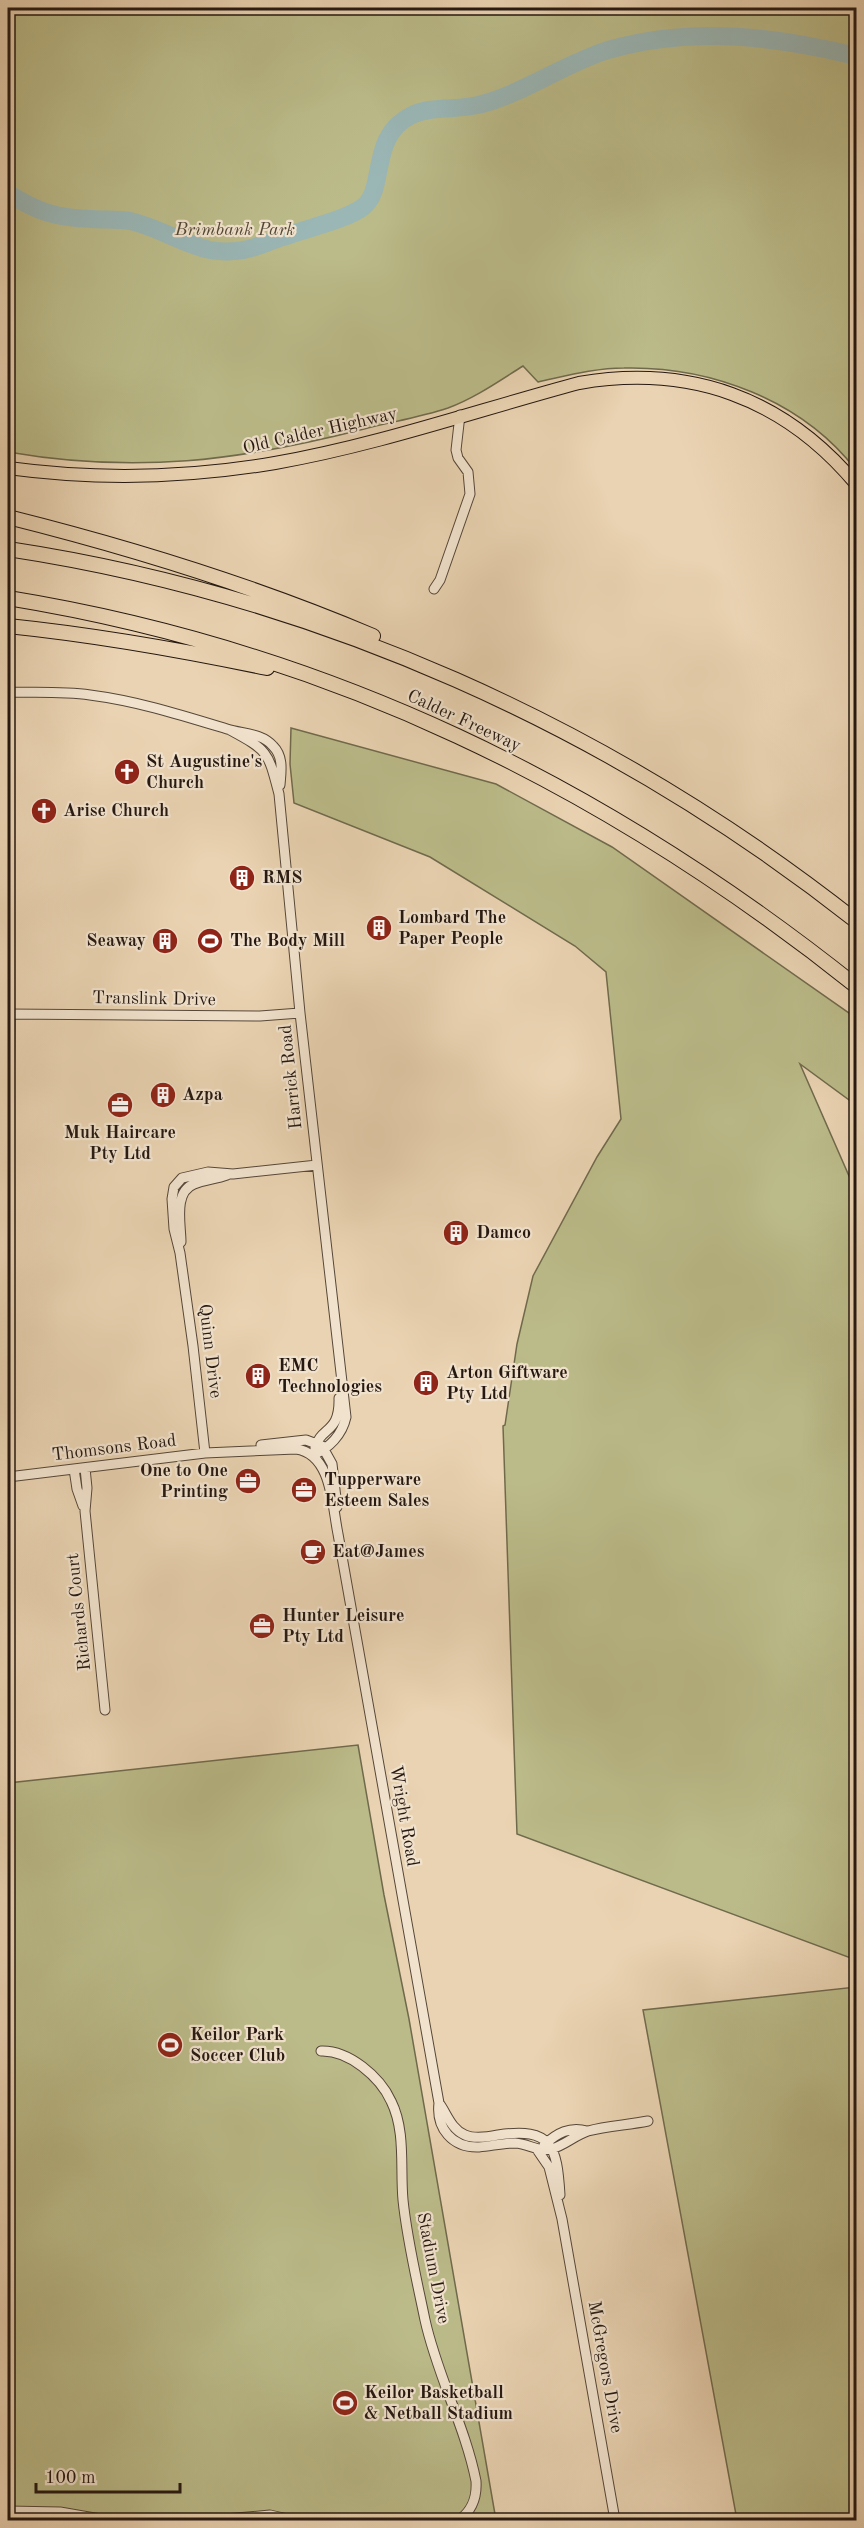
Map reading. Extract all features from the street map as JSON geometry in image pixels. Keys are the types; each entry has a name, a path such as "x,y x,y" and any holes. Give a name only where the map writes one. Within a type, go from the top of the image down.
{"highway":[{"path":"8,517 116,546 287,601 468,678 593,745"},
{"name":"Calder Freeway","path":"8,549 128,571 265,608 376,647 464,682 593,745 717,821 856,921"},
{"name":"Calder Freeway","path":"8,598 79,611 203,641 339,685 495,753 603,810 764,915 856,986"},
{"path":"8,626 79,633 182,650 339,685"}],"main road":[{"name":"Old Calder Highway","path":"8,468 127,476 229,469 317,454 579,383 605,378 648,377 682,381 730,394 776,414 814,440 856,484"}],"street":[{"path":"434,589 441,580 470,494 468,472 458,458 456,450 460,415"},
{"name":"Harrick Road","path":"8,692 79,694 167,710 230,730 259,746 270,760 279,794 300,1013 346,1417 340,1432 321,1446"},
{"name":"Translink Drive","path":"9,1014 260,1016 300,1013"},
{"path":"8,1227 9,1014"},
{"name":"Quinn Drive","path":"205,1453 180,1253 180,1205 183,1194 195,1184 233,1174 317,1165"},
{"name":"Thomsons Road","path":"8,1477 225,1451 295,1440 321,1446"},
{"path":"313,1455 321,1446"},
{"name":"Wright Road","path":"321,1446 329,1456 334,1477 338,1534"},
{"name":"Thomsons Road","path":"225,1451 296,1449 313,1455"},
{"path":"8,1453 8,1477"},
{"name":"Wright Road","path":"313,1455 326,1476 338,1534 439,2103 438,2113 441,2125 454,2141 463,2145 479,2147 521,2144 538,2151 587,2132 648,2121"},
{"name":"Richards Court","path":"85,1468 87,1488 85,1511 105,1710"},
{"name":"Richards Court","path":"74,1469 77,1489 85,1511"},
{"name":"Stadium Drive","path":"321,2051 339,2052 360,2065 390,2098 396,2114 400,2133 407,2225 426,2323 476,2481 474,2503 466,2516 459,2520"},
{"name":"Wright Road","path":"439,2103 452,2125 466,2135 490,2137 523,2132 532,2133 550,2145"},
{"name":"McGregors Drive","path":"550,2145 559,2176 562,2219"},
{"name":"McGregors Drive","path":"538,2151 549,2167 562,2219 615,2520"},
{"path":"8,2511 60,2512 106,2520"},
{"path":"214,2520 270,2515 292,2520"}],"green space":[{"name":"Brimbank Park","path":"8,8 856,8 856,470 834,445 809,424 782,406 752,392 689,373 624,368 591,371 538,382 523,366 487,389 448,408 318,440 230,456 143,463 55,459 8,452"},
{"path":"291,728 496,784 612,847 856,1018 856,1105 800,1064 856,1192 856,1960 517,1834 503,1426 505,1425 517,1344 533,1276 597,1157 621,1119 606,972 575,946 430,857 294,803 290,764"},
{"path":"358,1745 384,1895 409,2019 496,2520 8,2520 8,1783"},
{"path":"856,1987 856,2520 737,2520 643,2010"}],"waterway":[{"path":"8,193 28,205 58,215 130,221 151,227 200,248 222,251 243,250 336,220 363,207 375,188 383,149 389,136 398,124 412,115 429,110 473,106 498,99 608,50 671,38 733,36 794,43 856,56"}],"place":[{"name":"St Augustine's Church","path":"127,772"},
{"name":"Arise Church","path":"44,811"},
{"name":"RMS","path":"242,878"},
{"name":"Lombard The Paper People","path":"379,928"},
{"name":"Seaway","path":"165,941"},
{"name":"The Body Mill","path":"210,941"},
{"name":"Azpa","path":"163,1095"},
{"name":"Muk Haircare Pty Ltd","path":"120,1105"},
{"name":"Damco","path":"456,1233"},
{"name":"EMC Technologies","path":"258,1376"},
{"name":"Arton Giftware Pty Ltd","path":"426,1383"},
{"name":"One to One Printing","path":"248,1481"},
{"name":"Tupperware Esteem Sales","path":"304,1490"},
{"name":"Eat@James","path":"313,1552"},
{"name":"Hunter Leisure Pty Ltd","path":"262,1626"},
{"name":"Keilor Park Soccer Club","path":"170,2045"},
{"name":"Keilor Basketball & Netball Stadium","path":"345,2403"}]}
